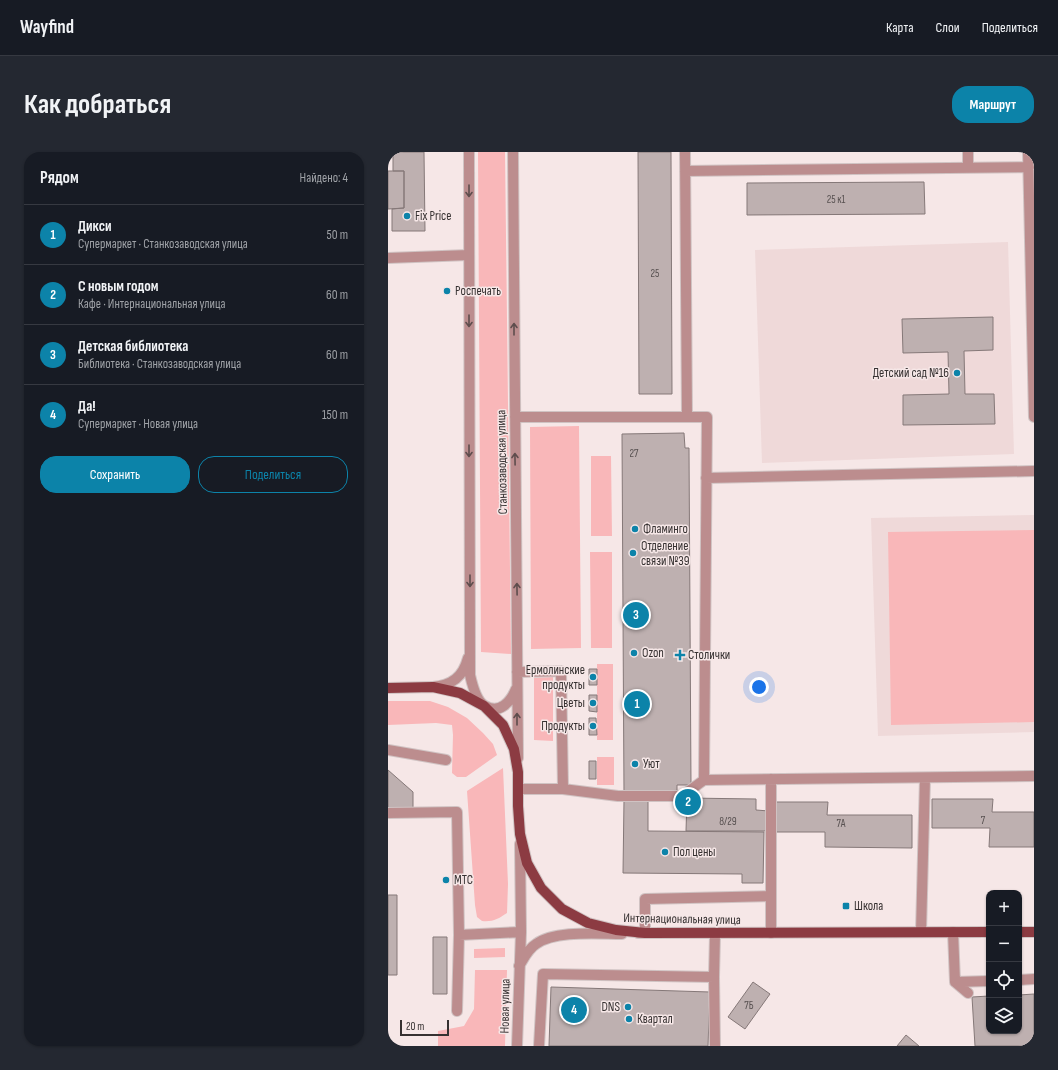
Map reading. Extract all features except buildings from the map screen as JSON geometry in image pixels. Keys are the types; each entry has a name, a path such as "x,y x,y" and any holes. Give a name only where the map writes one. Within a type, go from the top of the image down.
{"main road":[{"name":"Интернациональная улица","path":"388,688 433,687 460,693 484,706 503,725 514,749 518,772 520,834 527,863 541,888 562,909 588,923 616,930 645,933 715,934 986,932"},
{"path":"1022,932 1034,932"}],"street":[{"path":"468,152 470,675 474,692 484,706 491,708 498,708 508,702 513,696 517,683"},
{"name":"Станкозаводская улица","path":"513,152 518,772"},
{"path":"684,152 687,417"},
{"path":"968,152 968,168"},
{"path":"1028,152 1034,417"},
{"path":"685,171 1029,167"},
{"path":"388,258 469,255"},
{"path":"515,417 707,417 704,780"},
{"path":"706,478 1034,471"},
{"path":"433,687 443,686 452,682 459,676 464,670 470,652"},
{"path":"517,672 560,671 562,789"},
{"path":"388,750 446,760"},
{"path":"518,789 562,789 618,796 682,796 704,780 1034,776"},
{"path":"921,932 925,778"},
{"path":"771,779 771,933"},
{"path":"388,813 457,812 459,934 456,1011"},
{"name":"Новая улица","path":"517,1046 521,932 520,834"},
{"path":"519,966 526,954 535,944 543,939 554,936 570,934 645,933 645,898 771,896"},
{"path":"459,934 521,932"},
{"path":"953,932 955,982 968,993"},
{"path":"715,934 715,1046"},
{"path":"539,1046 543,974 714,977"},
{"path":"1022,980 1034,979"},
{"path":"955,982 986,981"}],"shaded area":[{"path":"478,152 505,152 511,654 481,652"},
{"path":"1008,242 1014,454 762,463 755,250"},
{"path":"579,426 581,648 531,649 530,427"},
{"path":"591,456 611,456 612,536 591,536"},
{"path":"1034,515 1034,732 878,736 871,518"},
{"path":"1034,530 1034,722 891,725 888,532"},
{"path":"590,552 612,552 612,648 591,648"},
{"path":"597,664 613,664 613,740 597,740"},
{"path":"553,677 553,741 534,740 534,678"},
{"path":"388,701 430,701 448,707 467,718 483,733 493,744 497,755 466,777 457,777 452,773 452,725 436,723 388,725"},
{"path":"597,757 614,757 614,785 597,785"},
{"path":"503,768 508,884 507,913 495,920 482,921 477,917 475,905 467,791"},
{"path":"505,948 505,957 474,958 474,949"},
{"path":"475,970 507,970 505,1046 438,1046 438,1031 464,1026 474,1009"}],"place":[{"name":"Fix Price","path":"407,216"},
{"name":"Роспечать","path":"447,291"},
{"name":"Детский сад №16","path":"957,373"},
{"name":"Фламинго","path":"635,529"},
{"name":"Отделение связи №39","path":"633,553"},
{"name":"Детская библиотека","path":"636,615"},
{"name":"Ozon","path":"634,653"},
{"name":"Столички","path":"680,655"},
{"name":"Ермолинские продукты","path":"593,677"},
{"name":"Цветы","path":"593,703"},
{"name":"Дикси","path":"637,704"},
{"name":"Продукты","path":"593,726"},
{"name":"Уют","path":"635,764"},
{"name":"С новым годом","path":"688,802"},
{"name":"Пол цены","path":"665,852"},
{"name":"МТС","path":"446,880"},
{"name":"Школа","path":"846,906"},
{"name":"DNS","path":"628,1007"},
{"name":"Да!","path":"574,1010"},
{"name":"Квартал","path":"629,1019"}]}
